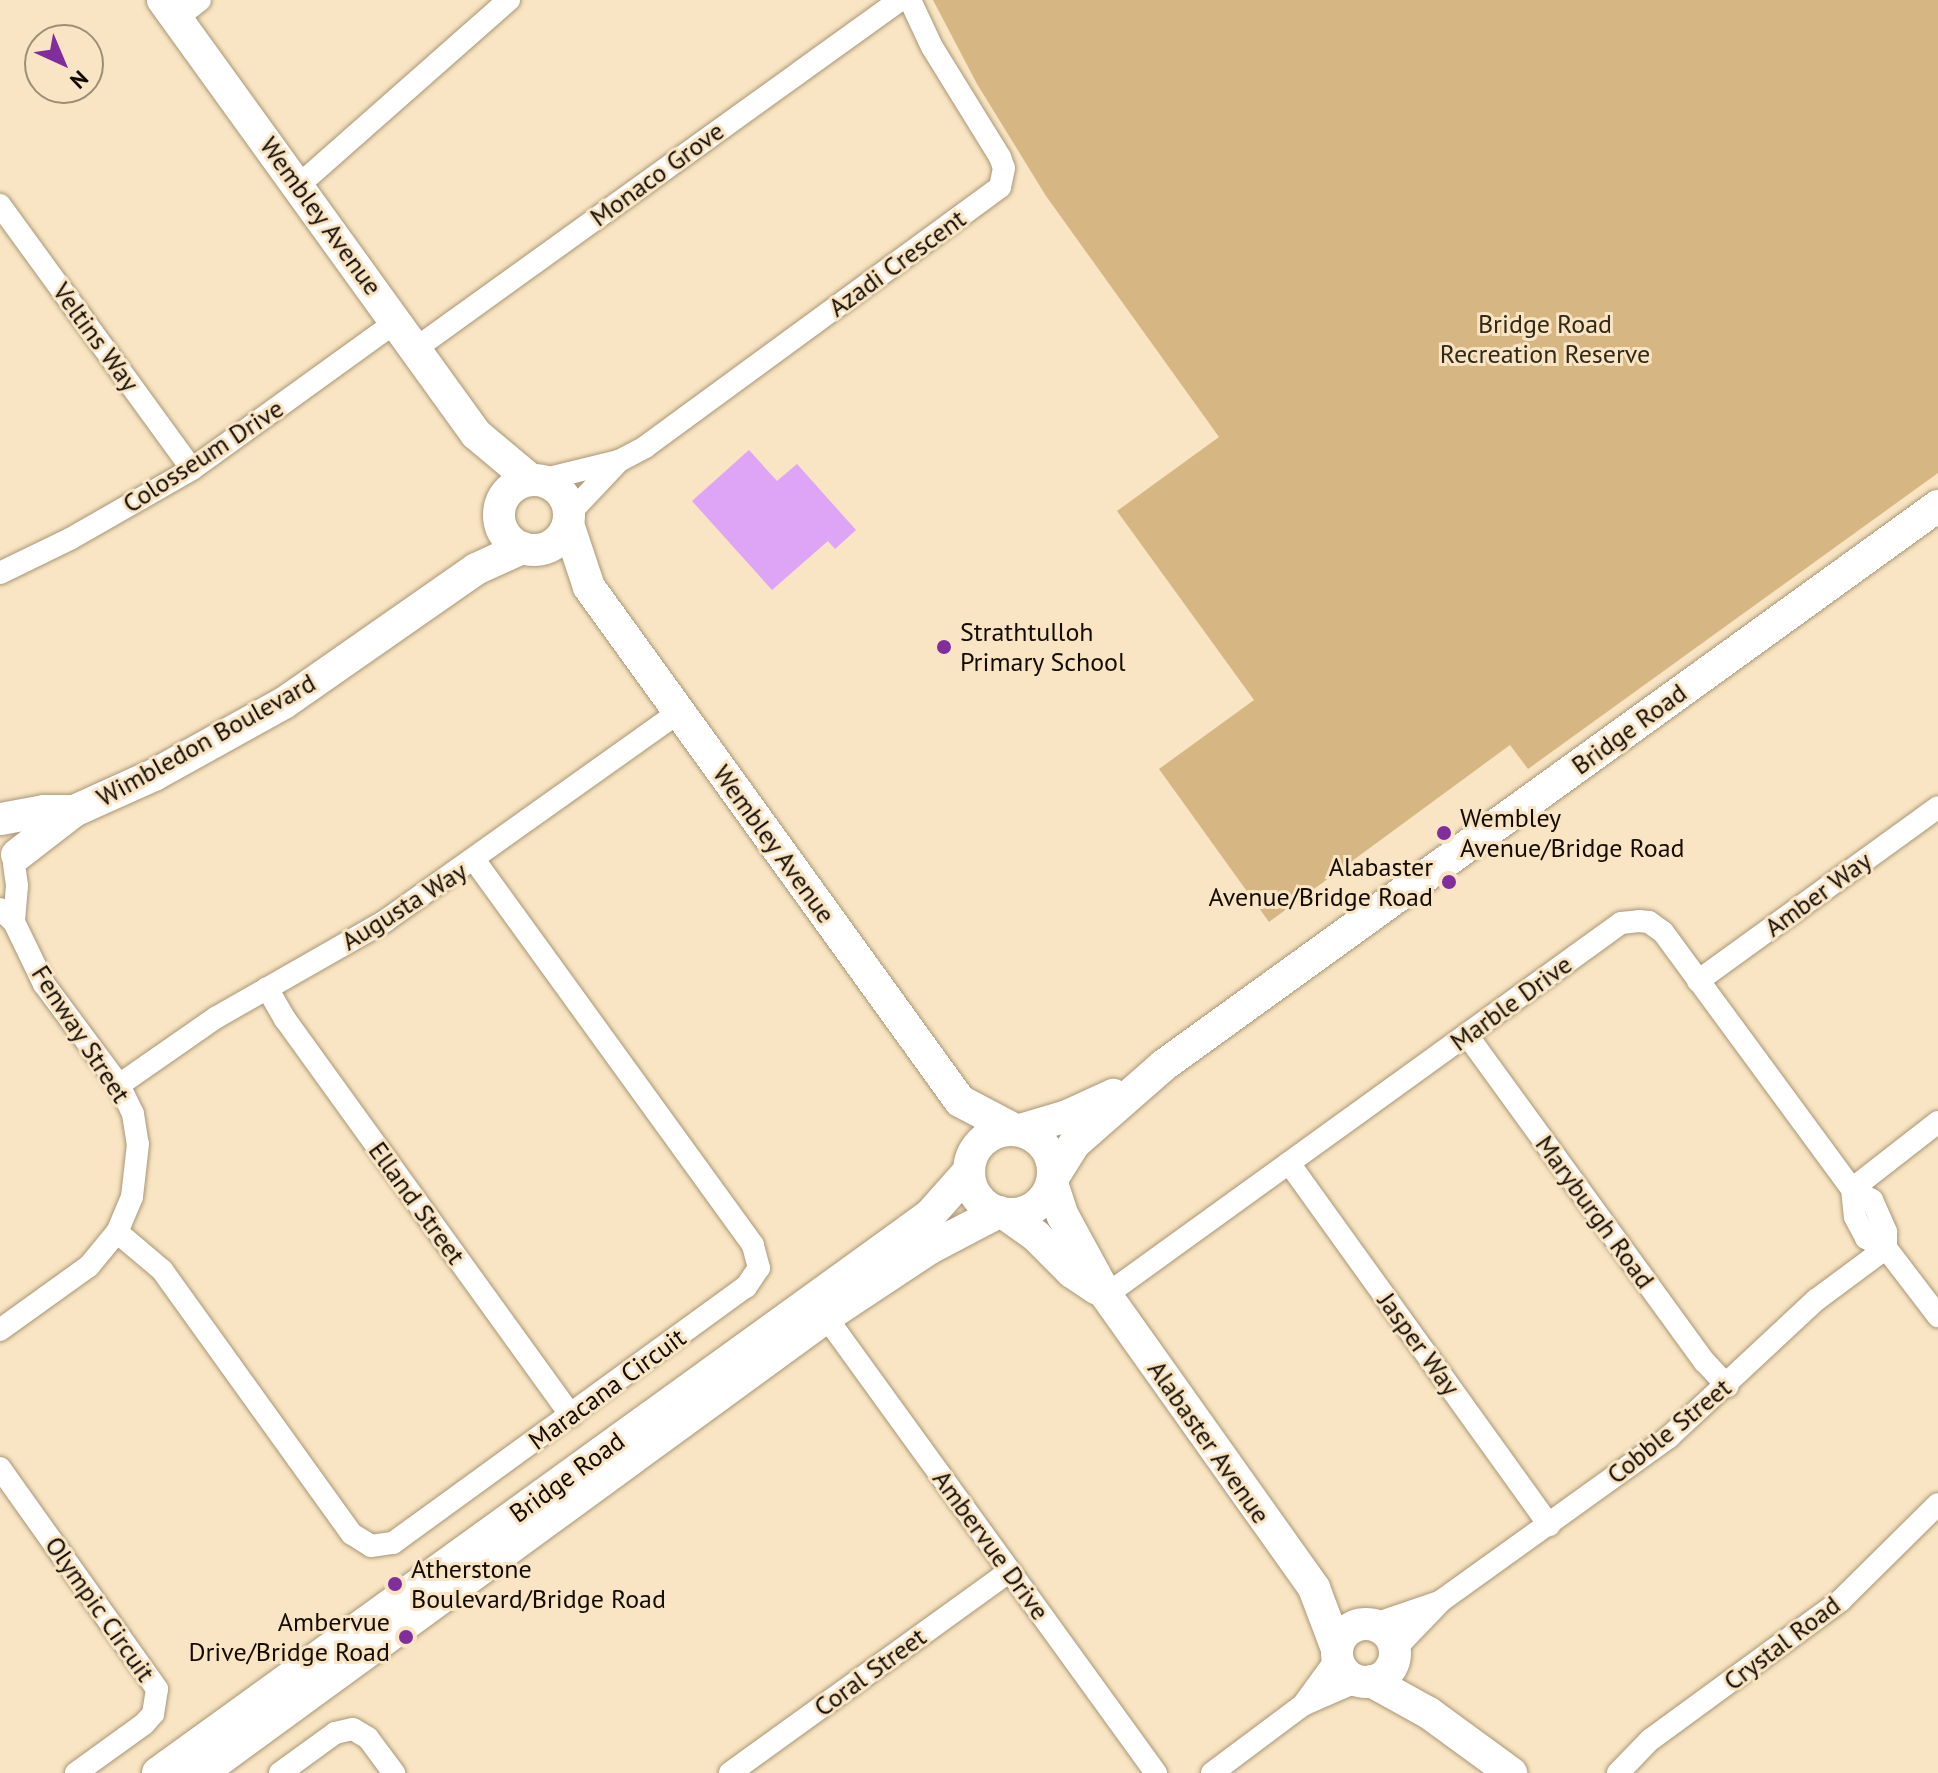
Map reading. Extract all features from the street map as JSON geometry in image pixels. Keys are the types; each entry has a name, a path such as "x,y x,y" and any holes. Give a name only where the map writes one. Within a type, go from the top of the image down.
{"street":[{"path":"299,185 509,0"},
{"name":"Monaco Grove","path":"415,349 900,0"},
{"name":"Azadi Crescent","path":"536,480 619,461 645,447 1000,187 1004,168 1000,157 932,47 910,0"},
{"name":"Wembley Avenue","path":"180,6 299,185 476,434 536,480"},
{"name":"Veltins Way","path":"0,205 192,469"},
{"name":"Colosseum Drive","path":"0,573 70,539 192,469 396,322"},
{"name":"Wembley Avenue","path":"476,434 500,512"},
{"name":"Azadi Crescent","path":"569,519 619,461"},
{"path":"536,480 558,489 569,519 559,540 532,549 506,537 500,512 515,485 536,480"},
{"name":"Bridge Road","path":"1053,1179 1075,1143 1164,1065 1938,506"},
{"name":"Wimbledon Boulevard","path":"456,585 500,512"},
{"name":"Wembley Avenue","path":"569,519 589,587 960,1101 1017,1129"},
{"name":"Wembley Avenue","path":"532,549 589,587"},
{"name":"Wimbledon Boulevard","path":"10,866 74,811 154,775 284,703 476,569 532,549"},
{"name":"Augusta Way","path":"119,1085 217,1017 385,921 475,861 679,712"},
{"name":"Amber Way","path":"1698,981 1938,807"},
{"name":"Wimbledon Boulevard","path":"1,819 44,811 74,811"},
{"path":"1,819 14,834 10,866"},
{"name":"Maracana Circuit","path":"117,1232 162,1270 352,1534 371,1546 393,1543 571,1416 756,1277 759,1258 475,861"},
{"name":"Fenway Street","path":"2,1324 89,1266 117,1232 132,1197 138,1144 133,1114 119,1085 44,984 7,915 10,866"},
{"name":"Marble Drive","path":"1106,1295 1621,923 1639,921 1656,926 1698,981 1852,1189 1855,1217 1866,1238 1886,1248 1938,1316"},
{"name":"Elland Street","path":"267,988 294,1032 571,1416"},
{"name":"Maryburgh Road","path":"1467,1035 1705,1362 1727,1386"},
{"name":"Bridge Road","path":"1017,1129 1099,1103 1164,1065"},
{"name":"Wembley Avenue","path":"960,1101 960,1125 970,1165"},
{"path":"1852,1189 1938,1122"},
{"path":"1017,1129 1042,1142 1053,1164 1053,1179 1039,1203 1017,1214 1002,1213 989,1208 974,1193 970,1165 987,1136 1017,1129"},
{"name":"Jasper Way","path":"1289,1163 1549,1525"},
{"name":"Bridge Road","path":"158,1773 930,1215 970,1165"},
{"name":"Alabaster Avenue","path":"1053,1179 1068,1226 1106,1295 1314,1588 1351,1667 1429,1713 1511,1773"},
{"name":"Bridge Road","path":"201,1773 826,1317 930,1248 1002,1213"},
{"name":"Alabaster Avenue","path":"1002,1213 1036,1236 1072,1272 1106,1295"},
{"name":"Cobble Street","path":"1383,1639 1549,1525 1669,1437 1816,1300 1886,1248"},
{"name":"Ambervue Drive","path":"826,1317 1155,1773"},
{"name":"Olympic Circuit","path":"0,1468 157,1689 153,1714 144,1724 76,1773"},
{"name":"Crystal Road","path":"1618,1773 1650,1740 1841,1600 1938,1504"},
{"name":"Coral Street","path":"730,1773 1010,1571"},
{"name":"Alabaster Avenue","path":"1314,1588 1383,1639 1429,1713"},
{"name":"Cobble Street","path":"1383,1639 1441,1601"},
{"path":"1212,1773 1351,1667 1389,1671 1383,1639 1344,1633 1351,1667"},
{"path":"1303,1705 1351,1667"},
{"path":"280,1773 335,1733 353,1729 368,1738 394,1773"}],"green space":[{"name":"Bridge Road Recreation Reserve","path":"933,0 1938,0 1938,473 1528,769 1510,745 1269,922 1159,769 1254,700 1117,511 1219,437 1046,196 977,84"}],"building":[{"path":"749,450 777,481 797,464 856,530 835,549 828,541 772,590 692,501"}],"place":[{"name":"Strathtulloh Primary School","path":"944,647"},
{"name":"Wembley Avenue/Bridge Road","path":"1444,833"},
{"name":"Alabaster Avenue/Bridge Road","path":"1449,882"},
{"name":"Atherstone Boulevard/Bridge Road","path":"395,1584"},
{"name":"Ambervue Drive/Bridge Road","path":"406,1637"}]}
